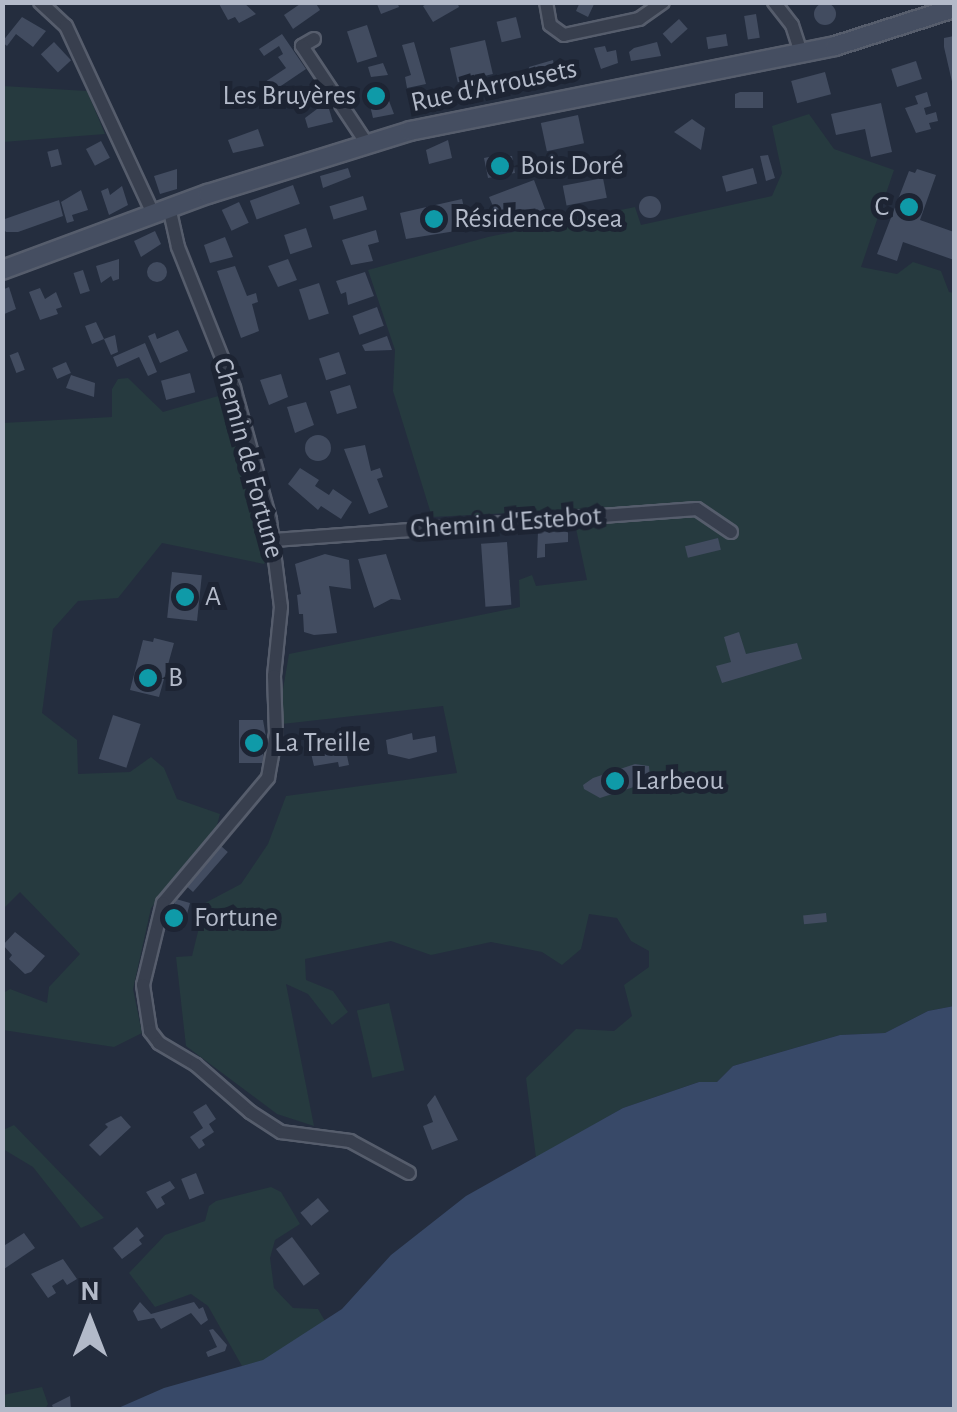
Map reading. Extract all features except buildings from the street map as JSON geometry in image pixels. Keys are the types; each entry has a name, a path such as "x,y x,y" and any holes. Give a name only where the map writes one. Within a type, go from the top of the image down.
{"main road":[{"name":"Rue d'Arrousets","path":"2,270 161,210 367,144 475,116 801,53 954,8"},
{"name":"Rue d'Arrousets","path":"2,260 43,246 53,249"}],"street":[{"name":"Chemin de Fortune","path":"40,2 66,26 178,248 228,369 274,540 281,608 274,676 274,750 268,778 162,903 142,984 150,1031 159,1043 196,1064 250,1112 281,1132 350,1141 408,1173"},
{"path":"546,2 550,25 564,36 640,19 663,2"},
{"path":"774,2 792,26 801,53"},
{"path":"314,39 302,46 367,144"},
{"name":"Chemin d'Estebot","path":"274,540 697,510 731,532"}],"green space":[{"path":"3,86 87,91 105,134 3,142"},
{"path":"809,114 834,149 894,170 861,267 897,274 913,262 941,271 949,292 954,293 954,1006 928,1011 885,1033 840,1035 733,1066 717,1082 699,1082 623,1108 536,1158 526,1078 576,1029 614,1031 632,1016 624,985 649,967 649,951 631,941 617,918 589,914 581,949 562,965 542,952 491,942 431,955 391,941 305,959 306,980 333,991 348,1012 332,1025 308,994 286,984 314,1126 277,1114 186,1046 176,957 192,956 205,903 241,884 268,844 286,796 457,773 443,706 282,724 281,701 289,654 520,607 519,580 532,575 536,586 587,580 572,510 432,517 393,391 395,350 368,270 488,237 635,207 641,225 772,196 782,173 772,126"},
{"path":"128,378 163,412 232,392 272,548 264,564 162,543 118,598 78,601 53,629 42,713 77,740 78,774 130,772 151,757 164,768 177,799 220,814 217,825 151,908 133,989 142,1033 114,1047 3,1030 3,993 10,989 47,1003 49,987 80,954 20,892 3,909 3,423 112,417 112,389 118,379"},
{"path":"389,1003 405,1070 372,1078 357,1010"},
{"path":"14,1125 104,1218 81,1228 33,1167 3,1149 3,1130"},
{"path":"271,1187 281,1192 300,1224 275,1240 270,1258 274,1288 293,1308 318,1309 325,1321 263,1361 242,1366 208,1306 191,1294 155,1307 129,1273 165,1235 205,1221 209,1206 216,1201"},
{"path":"42,1387 48,1404 45,1409 3,1409 3,1395"}],"water":[{"path":"954,1006 954,1409 116,1409 164,1388 263,1360 342,1309 391,1255 466,1196 623,1108 699,1082 717,1082 733,1066 840,1035 885,1033 928,1011"}],"place":[{"name":"Les Bruyères","path":"376,96"},
{"name":"Bois Doré","path":"500,166"},
{"name":"C","path":"909,207"},
{"name":"Résidence Osea","path":"434,219"},
{"name":"A","path":"185,597"},
{"name":"B","path":"148,678"},
{"name":"La Treille","path":"254,743"},
{"name":"Larbeou","path":"615,781"},
{"name":"Fortune","path":"174,918"}]}
